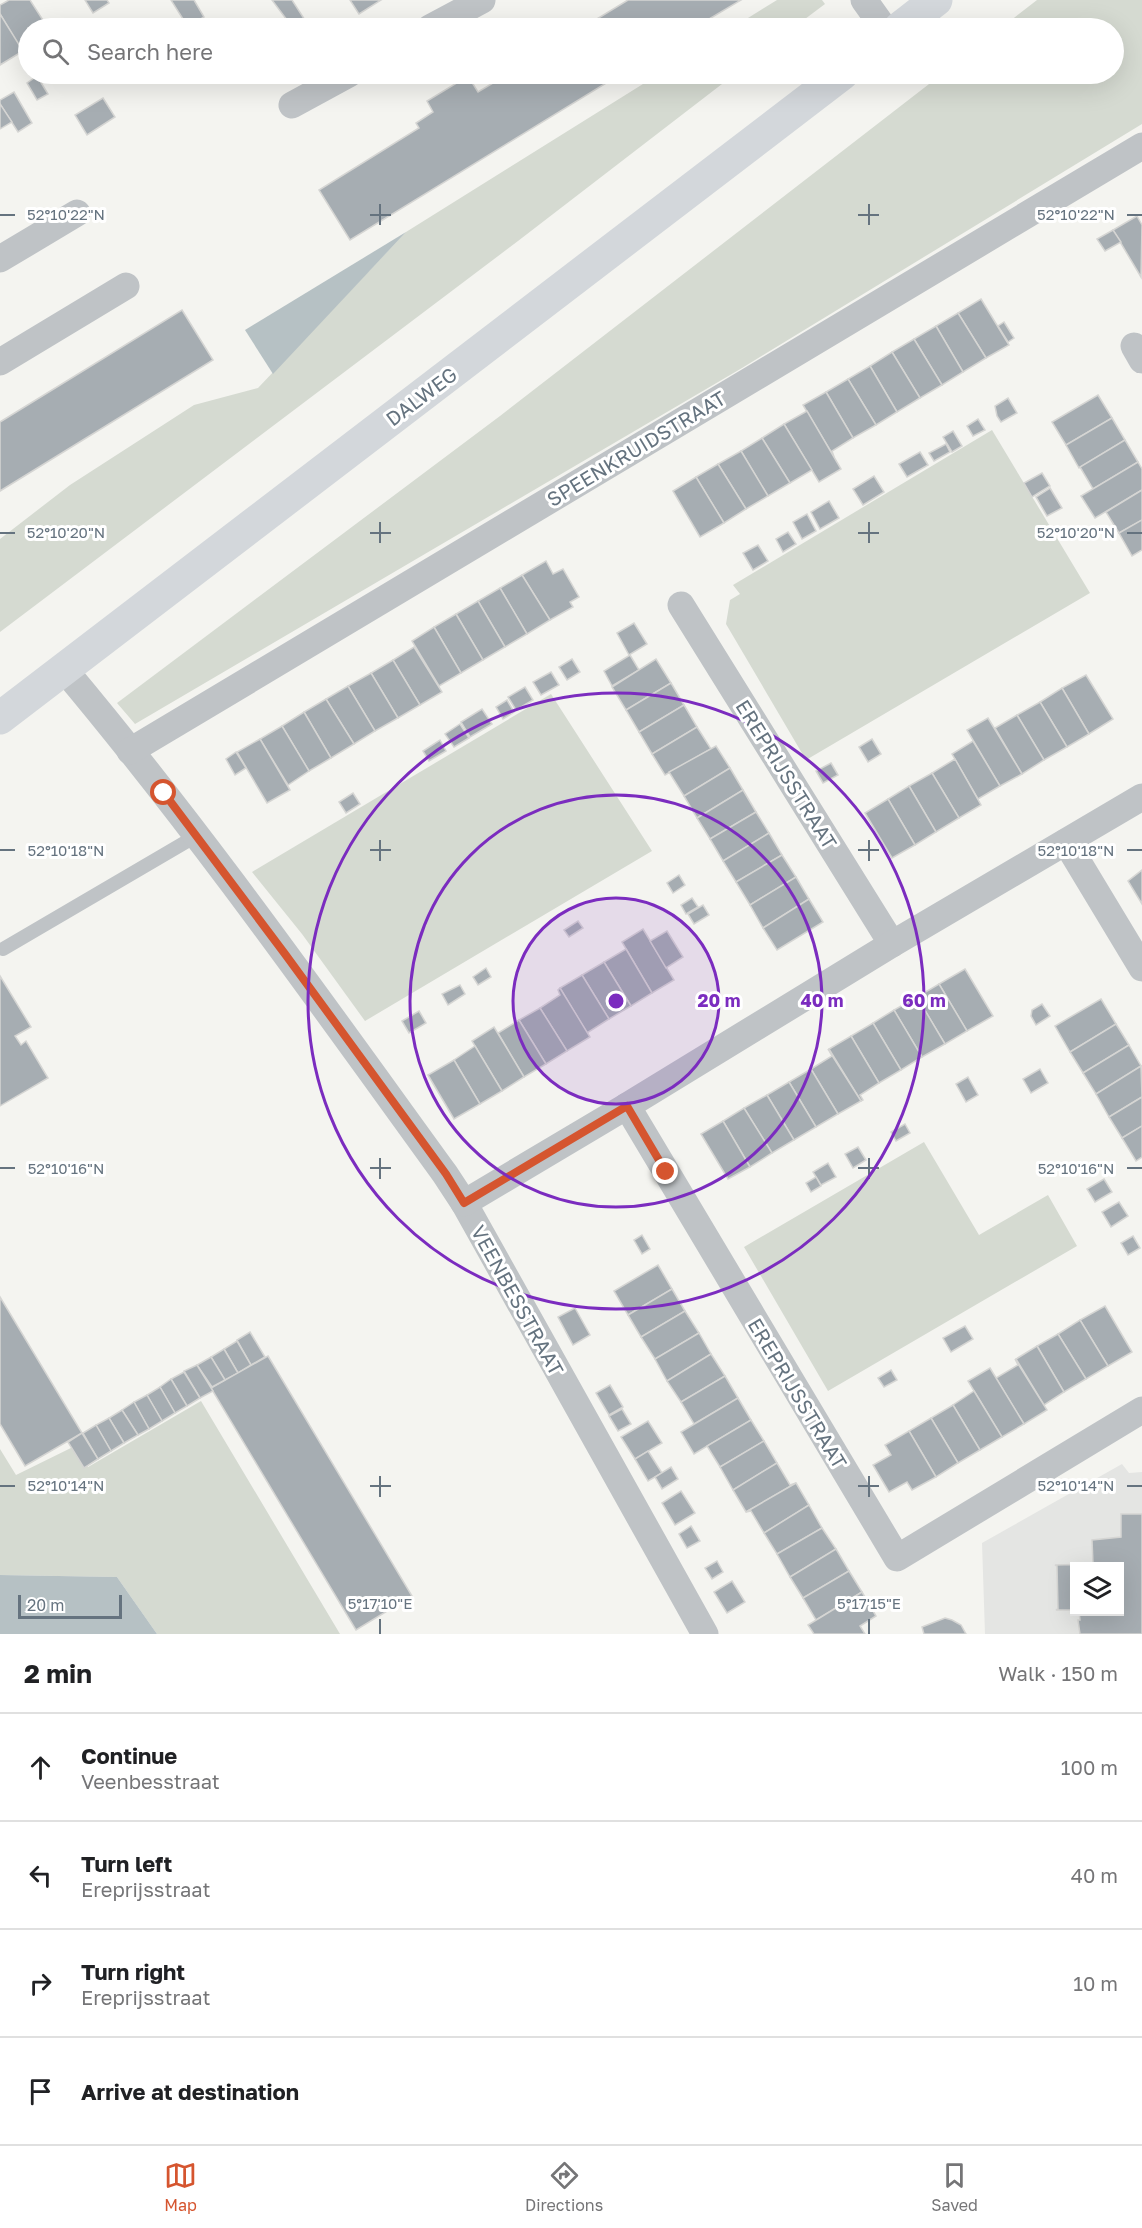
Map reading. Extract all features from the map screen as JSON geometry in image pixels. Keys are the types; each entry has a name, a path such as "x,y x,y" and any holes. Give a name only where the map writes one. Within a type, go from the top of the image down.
{"street":[{"path":"449,18 482,0"},
{"path":"864,0 877,18"},
{"path":"913,18 936,0"},
{"path":"292,105 331,84"},
{"name":"DALWEG","path":"0,718 829,84"},
{"name":"SPEENKRUIDSTRAAT","path":"130,751 1142,146"},
{"path":"0,259 77,213"},
{"path":"0,362 126,286"},
{"name":"EREPRIJSSTRAAT","path":"681,605 892,944"},
{"name":"VEENBESSTRAAT","path":"63,668 196,836 446,1174 705,1634"},
{"path":"464,1203 892,944 1142,797"},
{"path":"1066,842 1142,968"},
{"name":"EREPRIJSSTRAAT","path":"627,1106 897,1558 1141,1413"}],"lane":[{"path":"3,949 196,836"}],"shaded area":[{"path":"777,0 822,0 825,4 806,18 748,18"},
{"path":"1037,0 1142,0 1142,124 742,368 135,724 117,703 500,416 929,84 1124,84 1124,18 1014,18"},
{"path":"643,84 722,84 0,632 0,539 70,485 194,405 258,388 406,232"},
{"path":"406,232 273,374 245,330"},
{"path":"992,430 1090,593 806,760 726,624 730,600 740,594 733,585"},
{"path":"551,694 652,851 365,1021 302,934 252,872"},
{"path":"924,1142 979,1235 1048,1195 1077,1246 828,1391 744,1247"},
{"path":"201,1401 340,1634 157,1634 117,1577 0,1575 0,1449 16,1475 77,1445 88,1467"},
{"path":"1122,1464 1129,1473 1142,1472 1142,1634 985,1634 982,1543"},
{"path":"0,1575 117,1577 157,1634 0,1634"}],"building":[{"path":"9,0 30,0 42,18 18,18 18,44 0,14 0,5"},
{"path":"85,0 107,0 109,3 93,13"},
{"path":"171,0 194,0 204,17 202,18 182,18"},
{"path":"272,0 292,0 304,18 286,18"},
{"path":"350,0 381,0 359,14"},
{"path":"628,0 741,0 711,18 598,18"},
{"path":"0,14 18,43 18,54 0,65"},
{"path":"28,84 42,84 48,94 37,100"},
{"path":"455,84 473,84 478,92 491,84 605,84 350,240 319,190 419,128 416,123 433,112 427,101"},
{"path":"14,92 32,123 18,132 0,104 0,100"},
{"path":"103,98 115,117 87,135 75,115"},
{"path":"0,104 12,122 0,129"},
{"path":"1137,216 1142,225 1141,277 1113,230"},
{"path":"1113,230 1121,242 1105,251 1097,239"},
{"path":"981,299 1009,345 986,358 958,313"},
{"path":"182,310 213,360 0,491 0,422"},
{"path":"958,313 986,358 963,372 936,326"},
{"path":"1004,322 1014,338 1008,342 998,326"},
{"path":"936,326 963,372 942,385 914,339"},
{"path":"914,339 942,385 920,398 892,352"},
{"path":"892,352 920,398 897,412 870,366"},
{"path":"870,366 897,412 876,425 848,379"},
{"path":"848,379 876,425 853,438 826,392"},
{"path":"826,392 853,438 832,451 834,457 803,405"},
{"path":"1098,395 1112,418 1066,445 1052,422"},
{"path":"1008,398 1017,413 1001,422 995,406"},
{"path":"807,411 841,469 819,482 784,424"},
{"path":"1112,418 1125,440 1079,468 1066,445"},
{"path":"978,419 985,430 973,436 967,426"},
{"path":"784,424 812,470 790,483 762,438"},
{"path":"953,431 962,446 952,452 943,437"},
{"path":"762,438 790,483 768,496 741,451"},
{"path":"1125,440 1138,462 1093,489 1080,467"},
{"path":"946,444 950,452 934,461 929,453"},
{"path":"741,451 768,496 746,509 718,464"},
{"path":"920,452 928,465 907,477 899,464"},
{"path":"1138,462 1142,469 1142,490 1095,518 1081,496"},
{"path":"718,464 746,509 724,523 696,477"},
{"path":"1042,473 1050,486 1032,497 1024,483"},
{"path":"874,476 884,492 863,505 853,489"},
{"path":"696,477 724,523 700,537 673,491"},
{"path":"1050,488 1062,508 1047,516 1036,497"},
{"path":"1142,490 1142,520 1119,533 1106,512"},
{"path":"829,501 839,518 820,529 811,512"},
{"path":"807,514 816,531 802,539 793,522"},
{"path":"1142,520 1142,550 1132,556 1119,533"},
{"path":"788,532 796,544 783,552 776,539"},
{"path":"758,545 768,561 753,570 743,553"},
{"path":"546,561 553,574 563,569 579,597 570,602 573,607 550,620 522,575"},
{"path":"522,575 550,620 527,634 500,588"},
{"path":"500,588 527,634 505,647 478,601"},
{"path":"478,601 505,647 483,660 456,614"},
{"path":"456,614 483,660 461,673 434,627"},
{"path":"634,623 647,644 629,655 617,633"},
{"path":"434,627 461,673 439,686 412,641"},
{"path":"414,647 442,692 420,705 393,660"},
{"path":"630,655 639,670 612,686 604,671"},
{"path":"572,659 580,672 567,680 559,667"},
{"path":"656,659 671,683 626,710 612,687"},
{"path":"393,660 420,705 398,718 371,673"},
{"path":"551,672 559,685 541,695 533,682"},
{"path":"371,673 398,718 375,731 348,686"},
{"path":"1086,675 1113,719 1089,734 1062,688"},
{"path":"671,683 684,705 639,732 626,710"},
{"path":"348,686 375,731 354,744 326,699"},
{"path":"525,687 533,700 516,710 508,697"},
{"path":"1062,688 1089,734 1067,747 1040,702"},
{"path":"326,699 354,744 331,758 304,712"},
{"path":"507,700 514,712 503,719 496,707"},
{"path":"1040,702 1067,747 1044,760 1017,715"},
{"path":"684,705 697,727 652,754 639,732"},
{"path":"482,709 492,724 470,737 461,722"},
{"path":"304,712 331,758 309,771 282,726"},
{"path":"1017,715 1044,760 1022,774 995,728"},
{"path":"988,718 1022,774 1000,786 967,730"},
{"path":"460,724 469,738 454,747 445,734"},
{"path":"282,726 309,771 288,785 260,739"},
{"path":"697,727 711,749 665,775 652,754"},
{"path":"260,739 290,790 267,803 237,752"},
{"path":"872,739 881,754 868,762 859,747"},
{"path":"440,740 446,751 429,761 423,751"},
{"path":"973,741 1000,786 978,799 952,754"},
{"path":"716,746 730,768 684,796 669,772"},
{"path":"236,752 246,768 235,775 226,759"},
{"path":"955,759 981,805 959,818 932,773"},
{"path":"831,763 838,775 823,783 816,771"},
{"path":"730,768 743,790 697,818 684,796"},
{"path":"932,773 959,818 936,832 909,786"},
{"path":"909,786 936,832 915,845 888,799"},
{"path":"743,790 756,812 710,839 697,818"},
{"path":"353,793 360,804 346,813 339,802"},
{"path":"888,799 915,845 892,858 865,813"},
{"path":"756,812 769,833 723,861 710,839"},
{"path":"769,833 782,855 736,882 723,861"},
{"path":"782,855 796,877 750,905 736,882"},
{"path":"1142,870 1142,904 1128,881"},
{"path":"679,875 685,885 673,893 667,883"},
{"path":"796,877 809,899 763,928 750,905"},
{"path":"692,898 698,907 686,914 681,905"},
{"path":"809,899 823,922 777,950 763,928"},
{"path":"703,905 709,915 694,924 688,914"},
{"path":"578,921 583,928 569,937 564,930"},
{"path":"643,929 674,980 652,993 622,942"},
{"path":"667,931 683,957 666,968 650,941"},
{"path":"626,949 652,993 631,1006 604,962"},
{"path":"604,962 631,1006 609,1019 582,975"},
{"path":"486,968 491,977 478,985 473,977"},
{"path":"965,969 993,1016 967,1031 939,984"},
{"path":"582,975 609,1019 587,1033 560,988"},
{"path":"0,976 31,1027 15,1036 21,1045 26,1041 48,1078 0,1106"},
{"path":"939,984 967,1031 945,1044 917,997"},
{"path":"460,985 465,994 448,1005 442,994"},
{"path":"560,988 590,1037 567,1051 540,1008 560,995 558,990"},
{"path":"917,997 945,1044 922,1057 894,1010"},
{"path":"1101,999 1116,1024 1070,1052 1055,1026"},
{"path":"1042,1004 1050,1016 1036,1025 1031,1016 1032,1010"},
{"path":"540,1008 567,1051 546,1064 519,1020"},
{"path":"894,1010 922,1057 901,1070 873,1023"},
{"path":"419,1011 426,1023 409,1033 402,1021"},
{"path":"519,1020 546,1064 524,1077 498,1033"},
{"path":"873,1023 901,1070 879,1083 851,1036"},
{"path":"1116,1024 1129,1045 1083,1073 1070,1052"},
{"path":"494,1027 524,1077 502,1091 472,1041"},
{"path":"851,1036 879,1083 860,1095 863,1100 861,1101 829,1049"},
{"path":"1129,1045 1141,1066 1096,1094 1083,1073"},
{"path":"475,1046 502,1091 480,1104 454,1060"},
{"path":"828,1049 861,1101 838,1114 811,1069 832,1056"},
{"path":"454,1060 480,1104 454,1119 428,1075"},
{"path":"1141,1066 1142,1097 1109,1117 1096,1094"},
{"path":"811,1069 838,1114 816,1127 789,1082"},
{"path":"1040,1069 1048,1083 1031,1093 1023,1079"},
{"path":"968,1077 978,1095 966,1102 956,1084"},
{"path":"789,1082 816,1127 794,1140 767,1095"},
{"path":"767,1095 794,1140 772,1153 744,1108"},
{"path":"1142,1097 1142,1126 1122,1138 1109,1117"},
{"path":"744,1108 772,1153 750,1167 723,1121"},
{"path":"723,1121 750,1167 728,1179 701,1134"},
{"path":"905,1124 910,1133 896,1141 891,1132"},
{"path":"1142,1126 1142,1157 1136,1161 1122,1138"},
{"path":"858,1147 866,1160 853,1168 845,1154"},
{"path":"828,1163 836,1177 821,1185 813,1172"},
{"path":"816,1177 821,1186 811,1192 806,1183"},
{"path":"1104,1179 1112,1192 1095,1202 1087,1189"},
{"path":"1119,1202 1128,1216 1111,1227 1102,1212"},
{"path":"642,1235 650,1249 642,1254 634,1240"},
{"path":"1133,1236 1140,1248 1128,1255 1121,1243"},
{"path":"658,1265 672,1289 628,1315 614,1291"},
{"path":"672,1289 685,1311 641,1337 628,1315"},
{"path":"0,1297 82,1433 25,1466 0,1424"},
{"path":"1105,1306 1132,1352 1108,1366 1080,1320"},
{"path":"575,1308 590,1335 573,1345 558,1317"},
{"path":"685,1311 699,1333 655,1359 641,1337"},
{"path":"1080,1320 1108,1366 1086,1379 1058,1334"},
{"path":"965,1326 973,1339 951,1352 943,1338"},
{"path":"250,1332 265,1357 251,1365 237,1340"},
{"path":"699,1333 711,1354 667,1381 655,1359"},
{"path":"1058,1334 1086,1379 1064,1392 1037,1346"},
{"path":"237,1341 251,1365 238,1373 224,1349"},
{"path":"1037,1346 1064,1392 1044,1405 1016,1359"},
{"path":"224,1349 238,1373 225,1380 211,1357"},
{"path":"711,1354 725,1376 681,1402 667,1381"},
{"path":"268,1356 412,1596 356,1630 211,1388"},
{"path":"211,1357 225,1380 212,1387 197,1365"},
{"path":"1015,1359 1047,1410 1024,1424 996,1378 1018,1365"},
{"path":"197,1365 213,1391 200,1398 184,1371"},
{"path":"990,1368 1024,1424 1002,1437 968,1381"},
{"path":"891,1370 897,1380 884,1387 878,1378"},
{"path":"184,1372 200,1398 187,1406 171,1379"},
{"path":"725,1376 738,1398 694,1424 681,1402"},
{"path":"171,1379 187,1406 175,1413 160,1387"},
{"path":"610,1385 623,1407 609,1415 596,1393"},
{"path":"160,1387 175,1413 162,1421 147,1395"},
{"path":"974,1391 1002,1437 980,1450 953,1405"},
{"path":"147,1395 162,1421 149,1429 134,1402"},
{"path":"738,1398 751,1420 694,1454 681,1432"},
{"path":"134,1402 149,1429 138,1435 122,1410"},
{"path":"953,1405 980,1450 958,1463 931,1418"},
{"path":"622,1409 631,1424 618,1431 609,1416"},
{"path":"122,1410 138,1435 124,1443 109,1418"},
{"path":"109,1418 124,1443 111,1451 96,1425"},
{"path":"931,1418 958,1463 936,1477 909,1431"},
{"path":"751,1420 764,1441 720,1467 707,1446"},
{"path":"648,1421 662,1443 635,1459 621,1437"},
{"path":"96,1425 111,1451 98,1459 83,1433"},
{"path":"909,1431 936,1477 912,1490 907,1482 889,1492 873,1465 891,1455 885,1445"},
{"path":"82,1433 98,1459 84,1468 68,1442"},
{"path":"764,1441 777,1463 733,1490 720,1467"},
{"path":"648,1451 662,1473 648,1481 635,1459"},
{"path":"777,1463 790,1485 796,1483 746,1512 733,1490"},
{"path":"671,1467 678,1479 662,1489 655,1477"},
{"path":"796,1483 809,1505 764,1533 751,1511 746,1512"},
{"path":"681,1491 695,1513 675,1525 662,1503"},
{"path":"809,1505 822,1528 777,1554 764,1533"},
{"path":"1121,1514 1142,1514 1142,1634 1080,1634 1080,1616 1124,1616 1124,1562 1093,1562 1092,1540 1121,1537"},
{"path":"691,1526 700,1541 687,1548 679,1534"},
{"path":"822,1528 836,1549 790,1577 777,1554"},
{"path":"836,1549 849,1571 803,1598 790,1577"},
{"path":"717,1561 723,1572 712,1579 705,1568"},
{"path":"1055,1565 1070,1565 1070,1610 1056,1610 1058,1609 1057,1566"},
{"path":"849,1571 862,1592 816,1620 803,1598"},
{"path":"732,1581 745,1602 727,1613 714,1592"},
{"path":"862,1592 876,1616 860,1626 865,1634 814,1634 808,1625"},
{"path":"945,1618 961,1625 966,1634 924,1634 922,1627"}],"route":[{"path":"164,793 446,1174 464,1203 627,1106 666,1172"}]}
